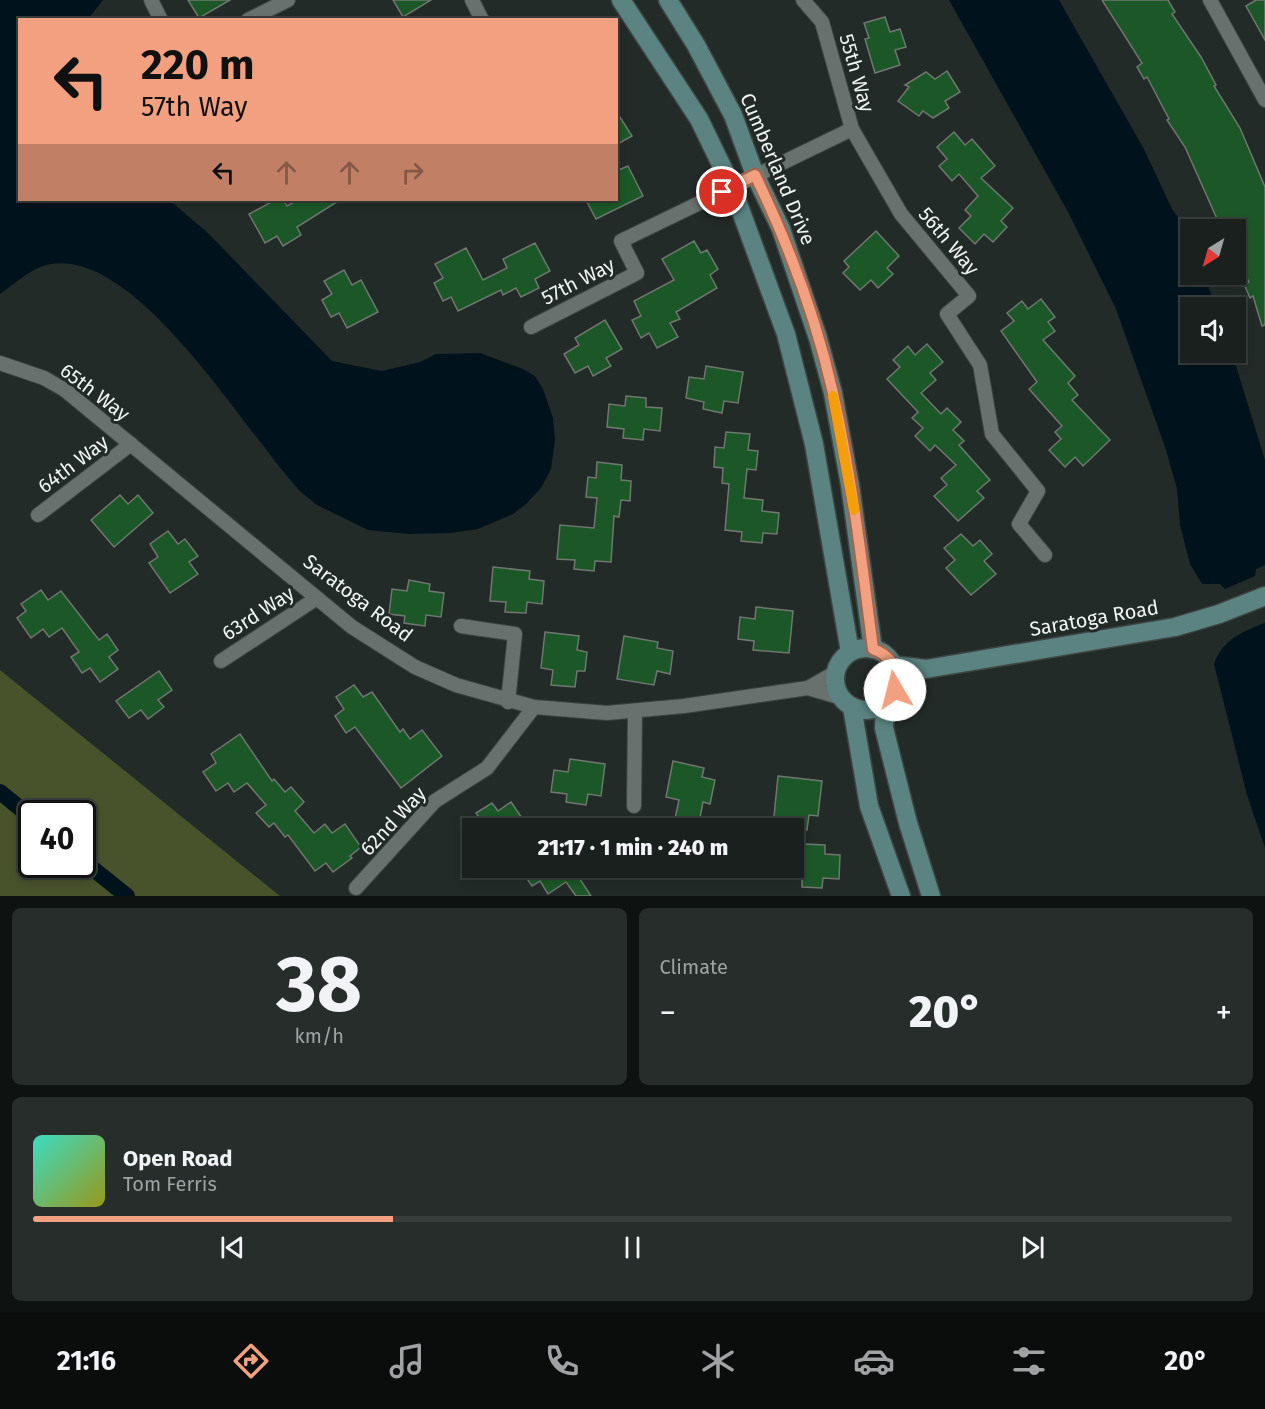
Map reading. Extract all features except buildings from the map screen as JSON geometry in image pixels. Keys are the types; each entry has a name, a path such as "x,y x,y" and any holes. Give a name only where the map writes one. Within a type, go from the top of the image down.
{"street":[{"path":"151,0 160,18"},
{"path":"252,18 288,0"},
{"path":"472,0 481,18"},
{"path":"621,0 699,118 732,187 786,334 814,444 850,652"},
{"name":"Cumberland Drive","path":"668,0 696,45 732,116 755,175 781,229 818,338 833,393 850,485 873,649"},
{"name":"55th Way","path":"755,175 852,129 822,22 803,0"},
{"path":"1210,0 1265,100"},
{"name":"56th Way","path":"852,129 901,214 969,296 946,314 981,365 992,434 1038,491 1020,524 1045,555"},
{"name":"57th Way","path":"531,327 637,273 621,241 755,175"},
{"name":"65th Way","path":"0,363 44,378 65,390 131,444"},
{"name":"64th Way","path":"38,515 131,444"},
{"name":"Saratoga Road","path":"131,444 317,598 377,644 415,667 456,685 508,702 534,707 607,713 634,712 808,688 836,672"},
{"name":"Saratoga Road","path":"893,664 926,669 1175,627 1219,614 1265,596"},
{"name":"63rd Way","path":"221,661 317,598"},
{"path":"461,626 515,634 508,702"},
{"path":"901,896 869,806 847,702 836,685 836,672 843,658 850,652 865,648 882,652 893,664 897,673 884,728 908,823 931,896"},
{"name":"Saratoga Road","path":"890,697 926,669"},
{"name":"Saratoga Road","path":"808,688 847,702"},
{"path":"847,702 869,710 890,697"},
{"name":"62nd Way","path":"356,888 435,801 487,768 534,707"},
{"path":"634,712 634,806"}],"green space":[{"path":"0,670 280,896 0,896"}],"water":[{"path":"0,0 103,0 89,18 18,18 18,201 170,201 207,232 332,361 382,371 420,362 436,354 480,353 523,369 535,376 543,389 553,418 555,439 551,469 541,488 526,504 513,514 478,529 450,533 409,534 368,530 317,505 301,492 189,352 155,315 120,286 85,267 51,264 31,272 0,294"},
{"path":"949,0 1059,0 1144,149 1172,209 1180,220 1180,285 1207,285 1213,297 1180,297 1180,363 1235,363 1265,460 1265,565 1256,569 1255,576 1225,589 1220,584 1202,584 1190,564 1180,525 1177,489 1166,450 1116,309 1068,212"},
{"path":"1265,623 1265,848 1247,795 1214,664 1222,649 1234,638"}],"waterway":[{"path":"0,792 18,807"},
{"path":"96,871 127,896"}],"slow traffic":[{"path":"833,396 854,510"}],"route":[{"path":"722,192 755,175 781,229 818,338 833,393 850,485 873,649 882,652 893,664 897,673 895,690"}]}
